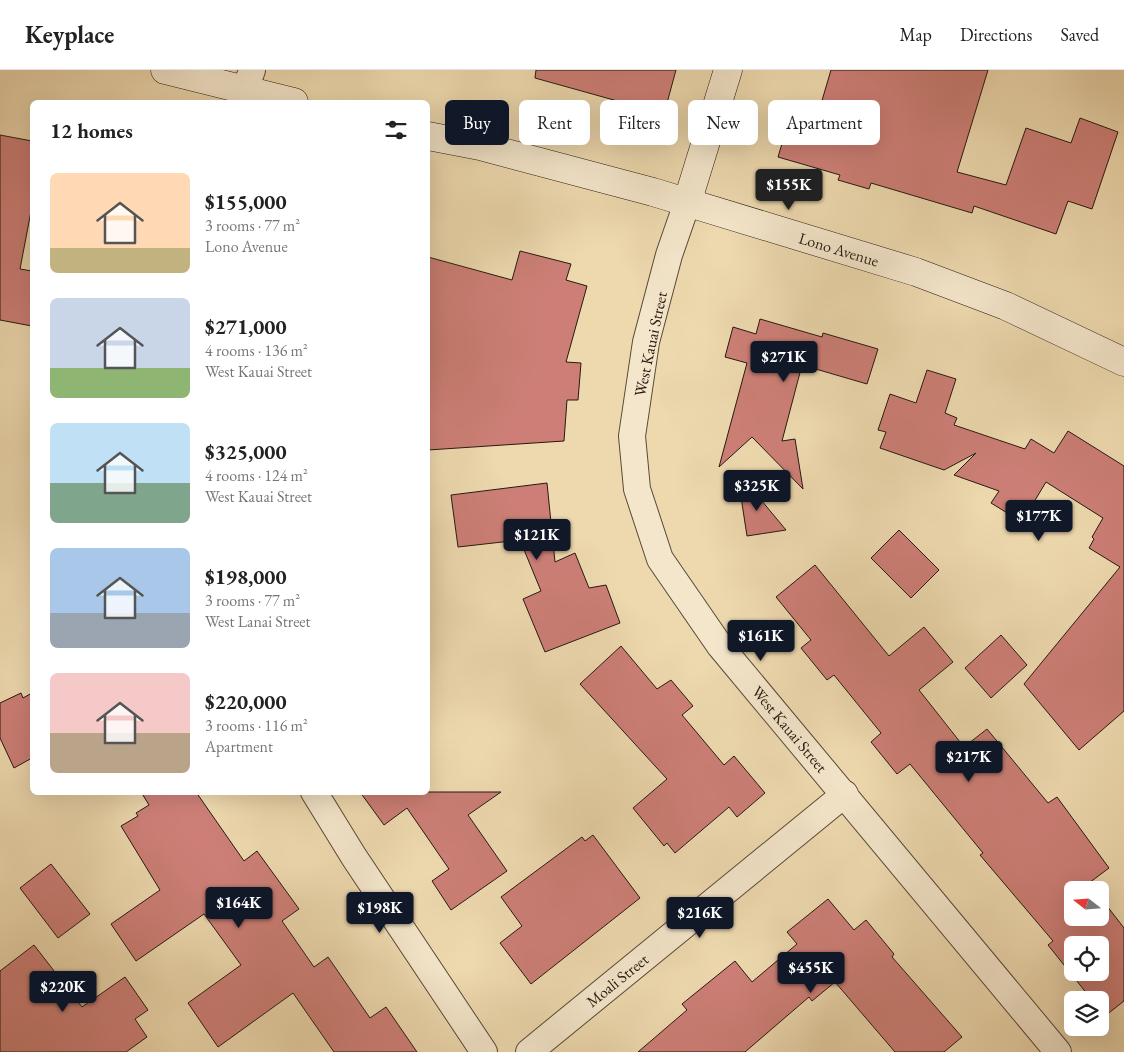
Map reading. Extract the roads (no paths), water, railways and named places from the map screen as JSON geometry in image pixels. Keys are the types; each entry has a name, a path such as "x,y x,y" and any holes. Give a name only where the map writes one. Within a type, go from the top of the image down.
{"street":[{"path":"165,70 246,87 288,100"},
{"name":"West Kauai Street","path":"728,70 669,255 646,342 632,436 637,489 660,559 720,646 1058,1052"},
{"name":"Lono Avenue","path":"430,136 480,146 653,192 916,272 1006,306 1124,362"},
{"name":"Moali Street","path":"529,1052 845,794"},
{"path":"316,795 354,858 484,1052"}]}
